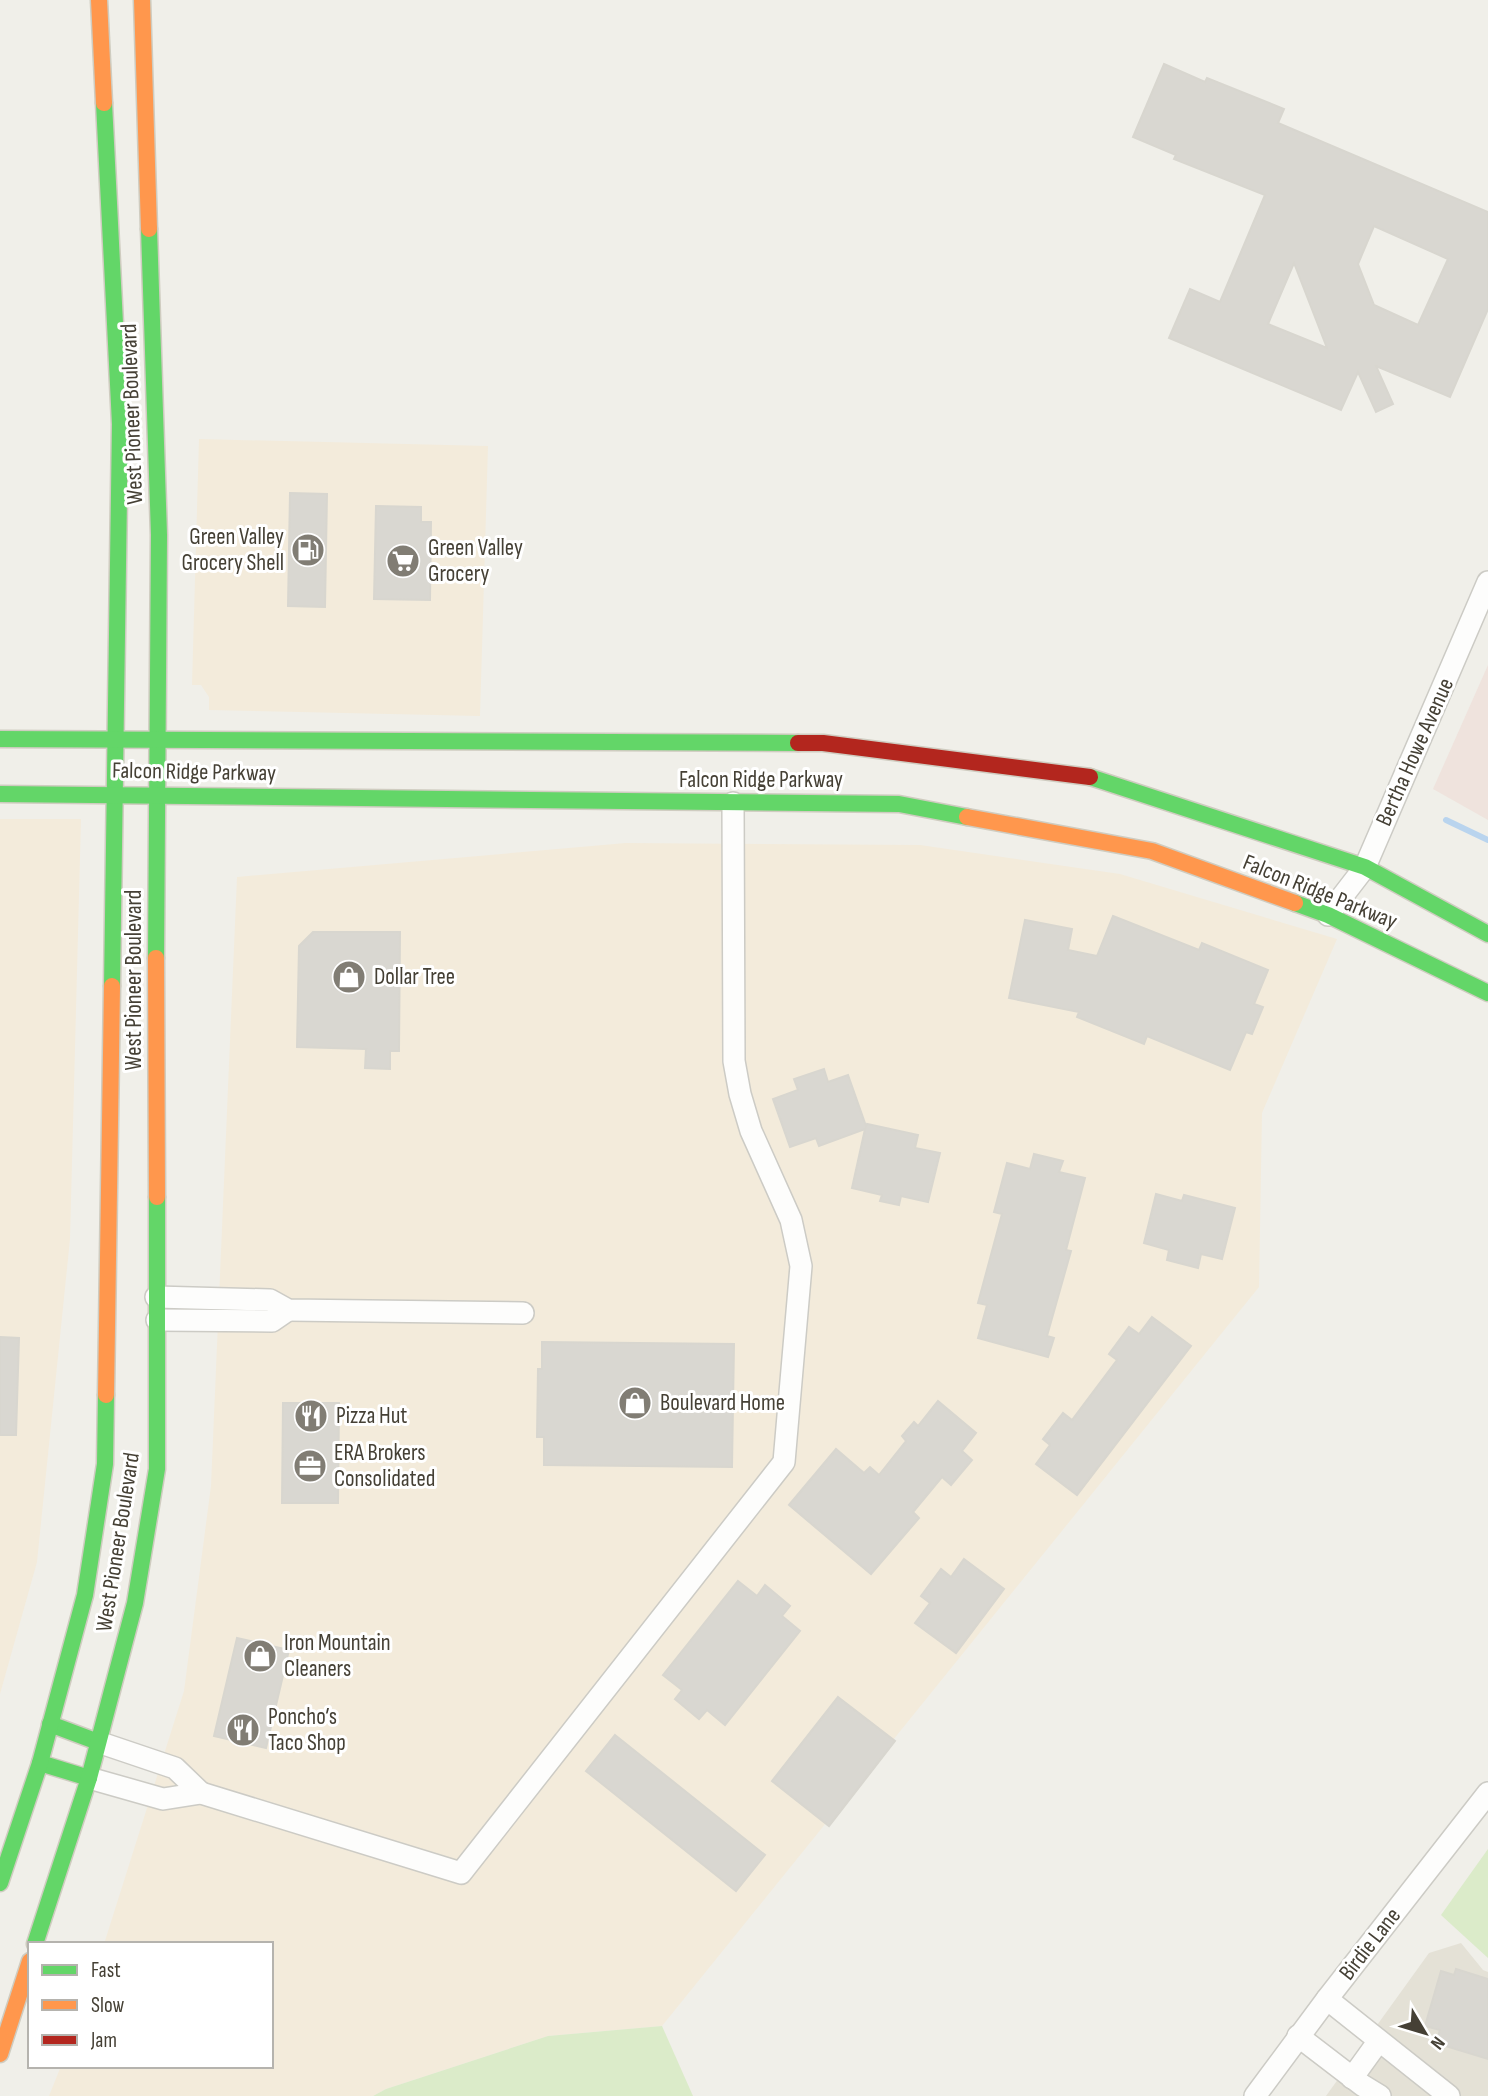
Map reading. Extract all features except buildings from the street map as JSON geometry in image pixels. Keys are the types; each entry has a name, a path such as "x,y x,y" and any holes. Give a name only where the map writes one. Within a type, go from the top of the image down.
{"main road":[{"name":"West Pioneer Boulevard","path":"0,1883 40,1763 85,1595 105,1464 117,794 120,424 99,0"},
{"name":"West Pioneer Boulevard","path":"36,1942 89,1778 135,1603 157,1469 156,794 159,535 144,445 142,0"},
{"path":"118,370 144,445"},
{"name":"Falcon Ridge Parkway","path":"0,739 823,743 1096,778 1365,867 1488,934"},
{"name":"Falcon Ridge Parkway","path":"0,794 899,804 1152,851 1328,915 1488,993"},
{"path":"50,1724 98,1742"},
{"path":"40,1763 89,1778"},
{"path":"0,2054 28,1967"}],"street":[{"name":"Bertha Howe Avenue","path":"1328,915 1365,867 1488,582"},
{"path":"89,1778 163,1799 201,1793 461,1873 785,1462 801,1266 791,1220 751,1132 734,1061 733,803"},
{"path":"156,1297 270,1300 288,1310 523,1313"},
{"path":"157,1320 272,1321 288,1310"},
{"path":"98,1742 175,1768 201,1793"},
{"name":"Birdie Lane","path":"1255,2096 1326,1999 1488,1793"},
{"path":"1326,1999 1449,2096"},
{"path":"1298,2036 1380,2096"},
{"path":"1352,2078 1378,2042"}],"shaded area":[{"path":"199,439 488,446 480,716 209,710 209,697 201,685 192,685"},
{"path":"1488,665 1488,820 1433,789"},
{"path":"0,819 81,819 70,1239 37,1562 0,1694"},
{"path":"626,843 920,845 1120,874 1337,939 1262,1113 1259,1287 662,2026 548,2036 386,2089 373,2096 49,2096 60,2068 273,2068 273,1942 105,1942 184,1691 211,1486 237,877"},
{"path":"1461,1943 1483,1970 1488,1972 1488,2096 1326,2096 1429,1953"}],"green space":[{"path":"1488,1849 1488,1958 1441,1915"},
{"path":"662,2026 693,2096 373,2096 386,2089 548,2036"}],"waterway":[{"path":"1446,820 1488,840"}],"traffic: fast":[{"path":"104,103 120,424 112,986"},
{"path":"149,229 159,535 156,958"},
{"path":"0,739 798,743"},
{"path":"1090,777 1365,867 1488,934"},
{"path":"0,794 899,804 967,817"},
{"path":"1295,903 1328,915 1488,993"},
{"path":"36,1942 89,1778 135,1603 157,1469 157,1197"},
{"path":"0,1883 40,1763 85,1595 105,1464 106,1395"},
{"path":"50,1724 98,1742"},
{"path":"40,1763 89,1778"}],"traffic: slow":[{"path":"99,0 104,103"},
{"path":"142,0 149,229"},
{"path":"967,817 1152,851 1295,903"},
{"path":"156,958 157,1197"},
{"path":"106,1395 112,986"},
{"path":"0,2054 28,1967"}],"traffic: jam":[{"path":"798,743 823,743 1090,777"}],"place":[{"name":"Green Valley Grocery Shell","path":"308,550"},
{"name":"Green Valley Grocery","path":"403,561"},
{"name":"Dollar Tree","path":"349,977"},
{"name":"Boulevard Home","path":"635,1403"},
{"name":"Pizza Hut","path":"311,1416"},
{"name":"ERA Brokers Consolidated","path":"310,1466"},
{"name":"Iron Mountain Cleaners","path":"260,1656"},
{"name":"Poncho’s Taco Shop","path":"243,1730"}]}
